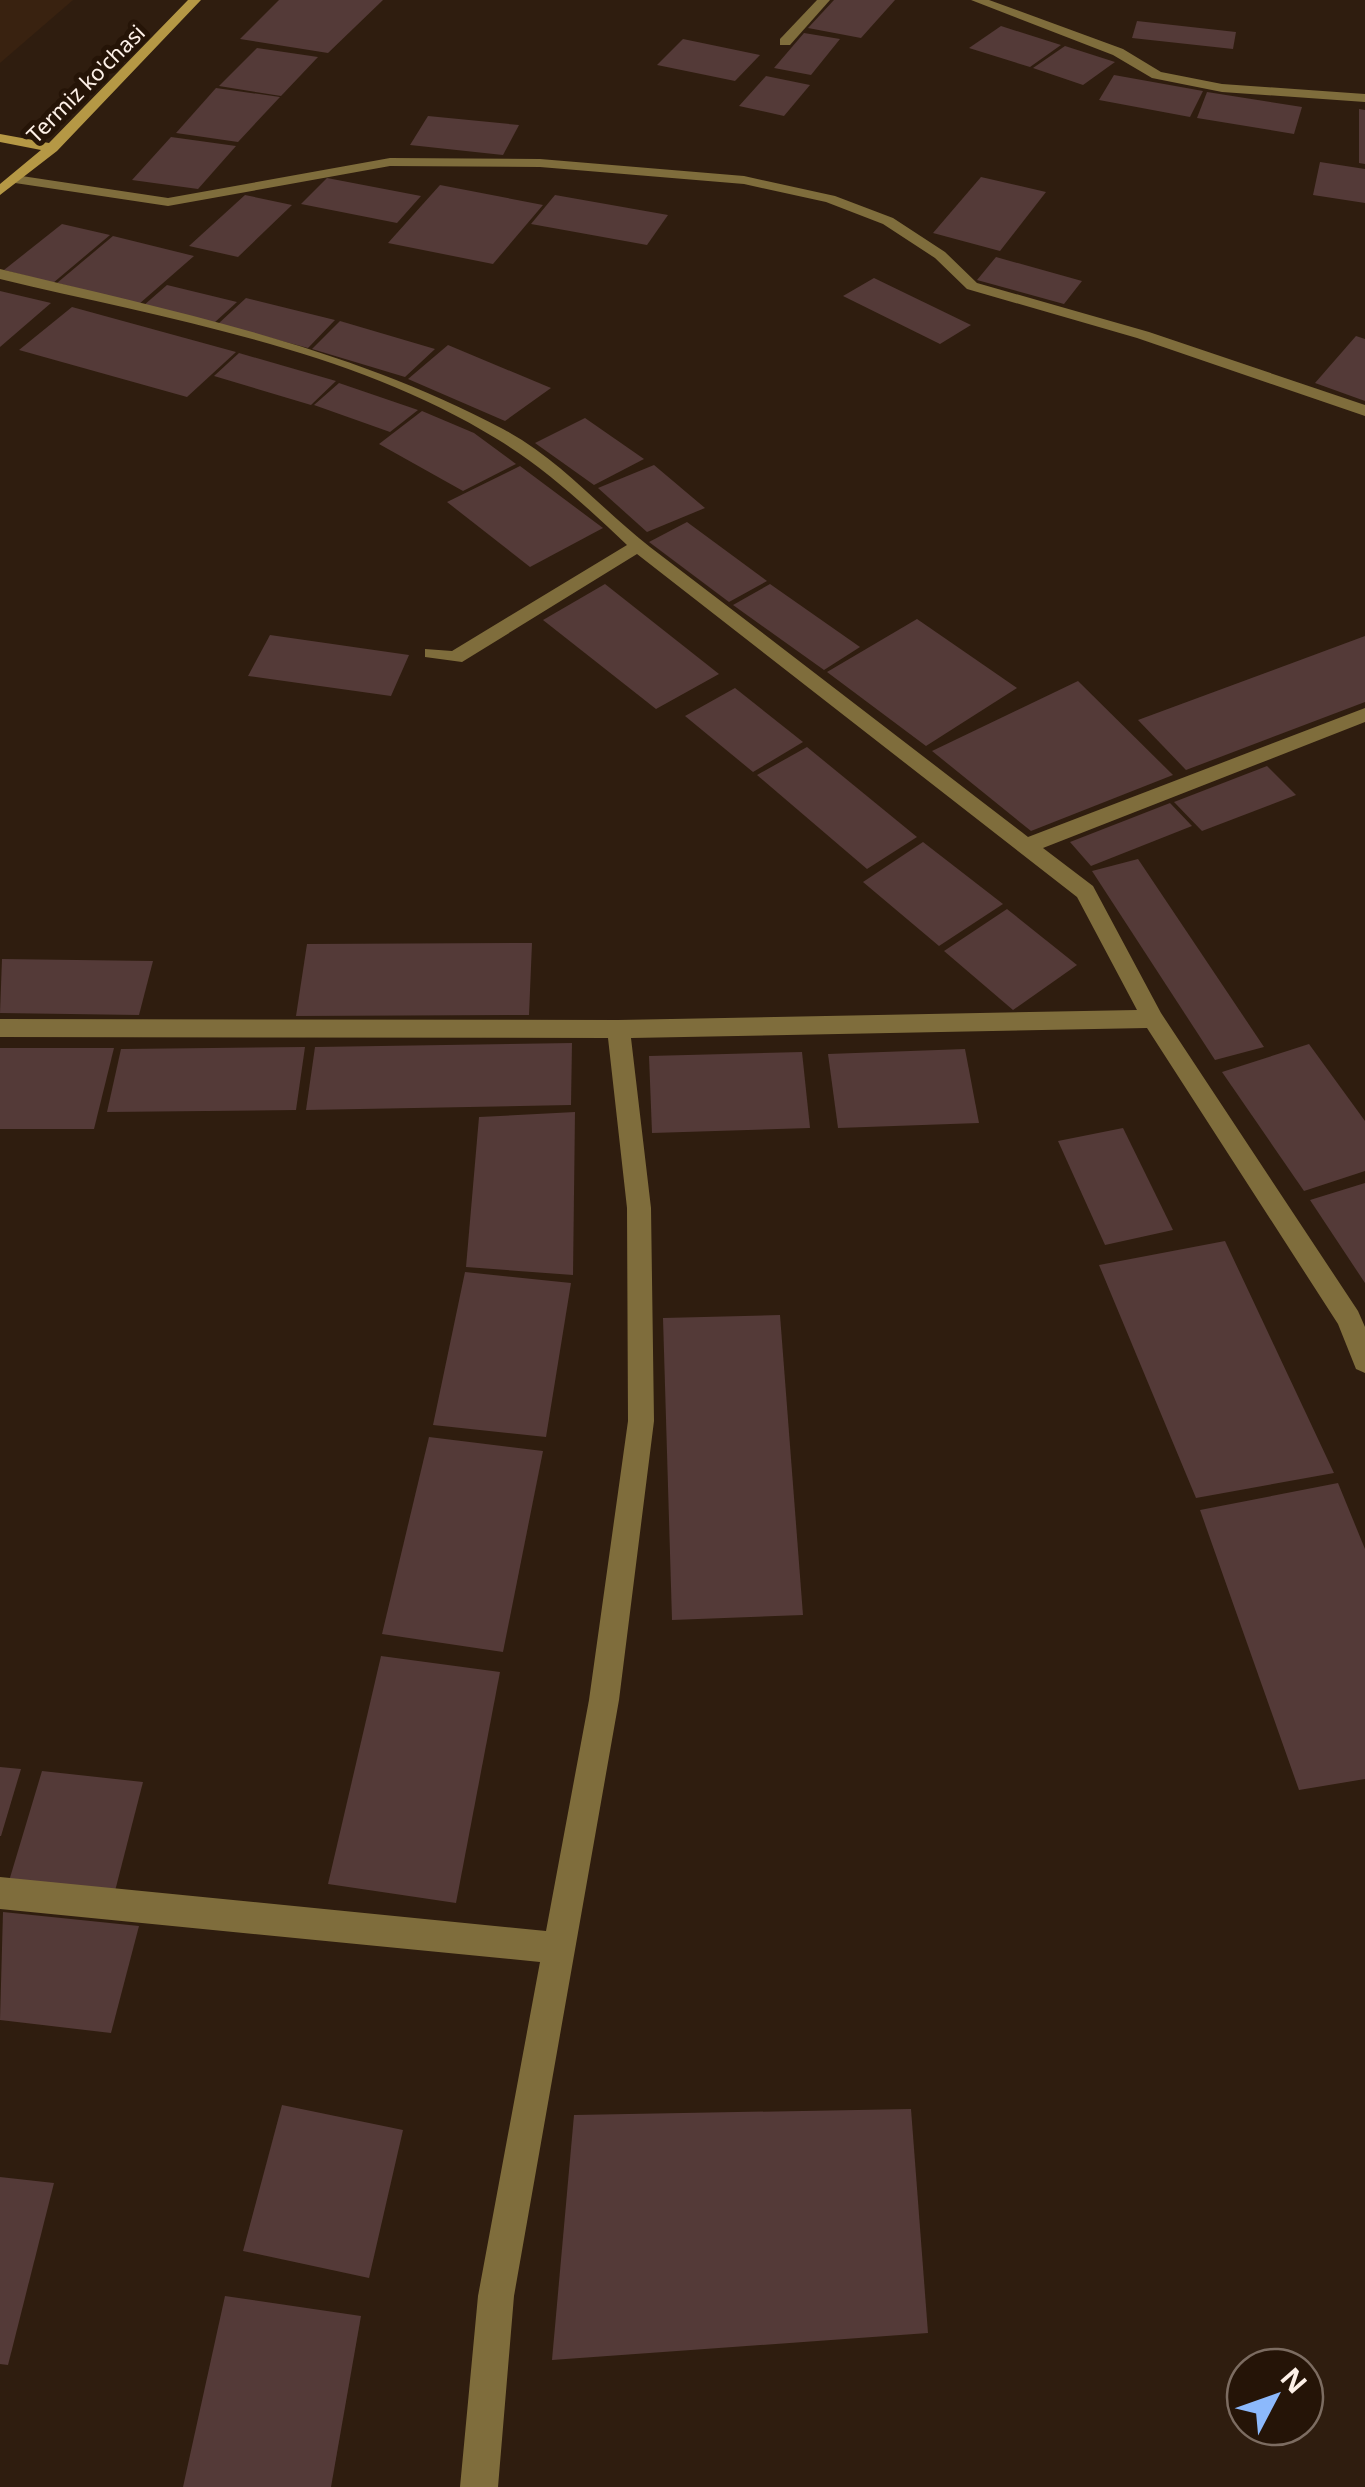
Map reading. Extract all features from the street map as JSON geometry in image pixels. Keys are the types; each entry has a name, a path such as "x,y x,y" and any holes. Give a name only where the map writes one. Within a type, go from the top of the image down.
{"main road":[{"name":"Termiz ko'chasi","path":"0,191 52,148 194,0"},
{"path":"0,138 52,148"}],"street":[{"path":"785,42 824,0"},
{"path":"977,0 1118,52 1157,75 1222,88 1365,98"},
{"path":"15,179 168,202 390,162 540,164 744,180 830,199 888,221 940,255 972,286 1143,335 1365,411"},
{"path":"0,274 268,342 387,378 482,420 555,468 600,504 638,546 1085,892 1154,1019 1349,1319 1365,1361"},
{"path":"432,653 455,658 638,546"},
{"path":"1026,846 1365,715"},
{"path":"0,1028 618,1029 1154,1019"},
{"path":"480,2487 496,2296 604,1700 642,1421 639,1208 618,1029"},
{"path":"0,1893 559,1948"}],"shaded area":[{"path":"0,0 73,0 0,63"}],"building":[{"path":"279,0 383,0 328,53 240,39"},
{"path":"834,0 895,0 861,38 808,28"},
{"path":"1137,21 1236,32 1233,49 1132,38"},
{"path":"1001,26 1061,45 1030,67 969,48"},
{"path":"804,33 840,39 811,75 774,68"},
{"path":"683,39 760,55 735,81 657,65"},
{"path":"1065,46 1115,62 1083,85 1033,68"},
{"path":"257,48 318,57 281,96 219,86"},
{"path":"1114,75 1203,91 1190,117 1099,100"},
{"path":"766,76 810,85 784,116 739,106"},
{"path":"216,88 280,97 238,142 176,133"},
{"path":"1207,92 1302,107 1294,134 1197,118"},
{"path":"1359,109 1365,110 1365,164 1359,163"},
{"path":"428,116 519,125 503,155 410,145"},
{"path":"171,137 236,146 198,189 132,180"},
{"path":"1320,162 1365,169 1365,203 1313,195"},
{"path":"981,177 1046,192 1000,251 933,233"},
{"path":"327,178 421,196 397,223 301,204"},
{"path":"440,185 543,205 493,264 388,243"},
{"path":"245,195 292,205 238,257 189,246"},
{"path":"555,195 668,215 647,245 531,224"},
{"path":"62,224 110,235 53,283 4,270"},
{"path":"113,236 194,256 139,304 57,283"},
{"path":"996,257 1082,281 1064,304 977,280"},
{"path":"874,278 971,325 940,344 843,296"},
{"path":"167,285 237,302 214,323 143,306"},
{"path":"0,291 51,303 0,347"},
{"path":"246,298 335,320 308,348 218,324"},
{"path":"72,307 236,352 187,397 19,350"},
{"path":"340,321 435,349 405,377 312,349"},
{"path":"1356,336 1365,339 1365,401 1315,383"},
{"path":"448,345 551,388 505,421 408,379"},
{"path":"239,353 336,381 311,405 214,376"},
{"path":"339,383 418,410 390,432 314,405"},
{"path":"422,411 474,433 516,464 463,491 379,444"},
{"path":"585,418 644,459 594,485 535,443"},
{"path":"654,465 705,508 647,532 598,488"},
{"path":"520,466 603,528 530,567 447,502"},
{"path":"687,522 767,581 729,602 649,542"},
{"path":"605,584 719,674 656,709 543,620"},
{"path":"770,584 860,647 824,670 733,605"},
{"path":"917,619 1017,688 926,746 827,672"},
{"path":"270,635 409,655 391,696 248,676"},
{"path":"1365,636 1365,702 1186,770 1138,720"},
{"path":"1078,681 1173,775 1031,831 932,751"},
{"path":"735,688 803,742 753,772 685,716"},
{"path":"807,747 917,837 867,869 757,775"},
{"path":"1267,766 1296,795 1202,831 1174,802"},
{"path":"1170,803 1192,826 1091,866 1070,842"},
{"path":"923,842 1003,904 939,946 863,882"},
{"path":"1138,859 1264,1047 1215,1060 1092,871"},
{"path":"1007,909 1077,965 1013,1010 944,951"},
{"path":"532,943 529,1015 296,1016 307,944"},
{"path":"2,959 153,961 139,1015 0,1013"},
{"path":"572,1043 571,1105 306,1110 315,1047"},
{"path":"1309,1044 1365,1121 1365,1171 1304,1191 1222,1072"},
{"path":"305,1047 296,1110 107,1112 121,1049"},
{"path":"0,1048 114,1048 94,1129 0,1129"},
{"path":"965,1049 979,1123 838,1128 828,1054"},
{"path":"802,1052 810,1128 652,1133 649,1056"},
{"path":"575,1112 573,1275 466,1267 479,1117"},
{"path":"1123,1128 1173,1230 1105,1245 1058,1141"},
{"path":"1365,1183 1365,1283 1310,1200"},
{"path":"1225,1241 1334,1473 1196,1498 1099,1265"},
{"path":"465,1272 571,1283 546,1437 433,1425"},
{"path":"780,1315 803,1615 672,1620 663,1318"},
{"path":"429,1437 543,1451 503,1652 382,1634"},
{"path":"1338,1483 1365,1549 1365,1779 1299,1790 1200,1510"},
{"path":"381,1656 500,1672 456,1903 328,1884"},
{"path":"0,1767 21,1769 1,1836 0,1836"},
{"path":"42,1771 143,1782 115,1891 9,1881"},
{"path":"3,1912 139,1926 111,2033 0,2020"},
{"path":"282,2105 403,2130 369,2278 243,2251"},
{"path":"911,2109 928,2333 552,2360 574,2115"},
{"path":"0,2177 54,2183 8,2365 0,2364"},
{"path":"225,2296 361,2316 331,2487 183,2487"}]}
